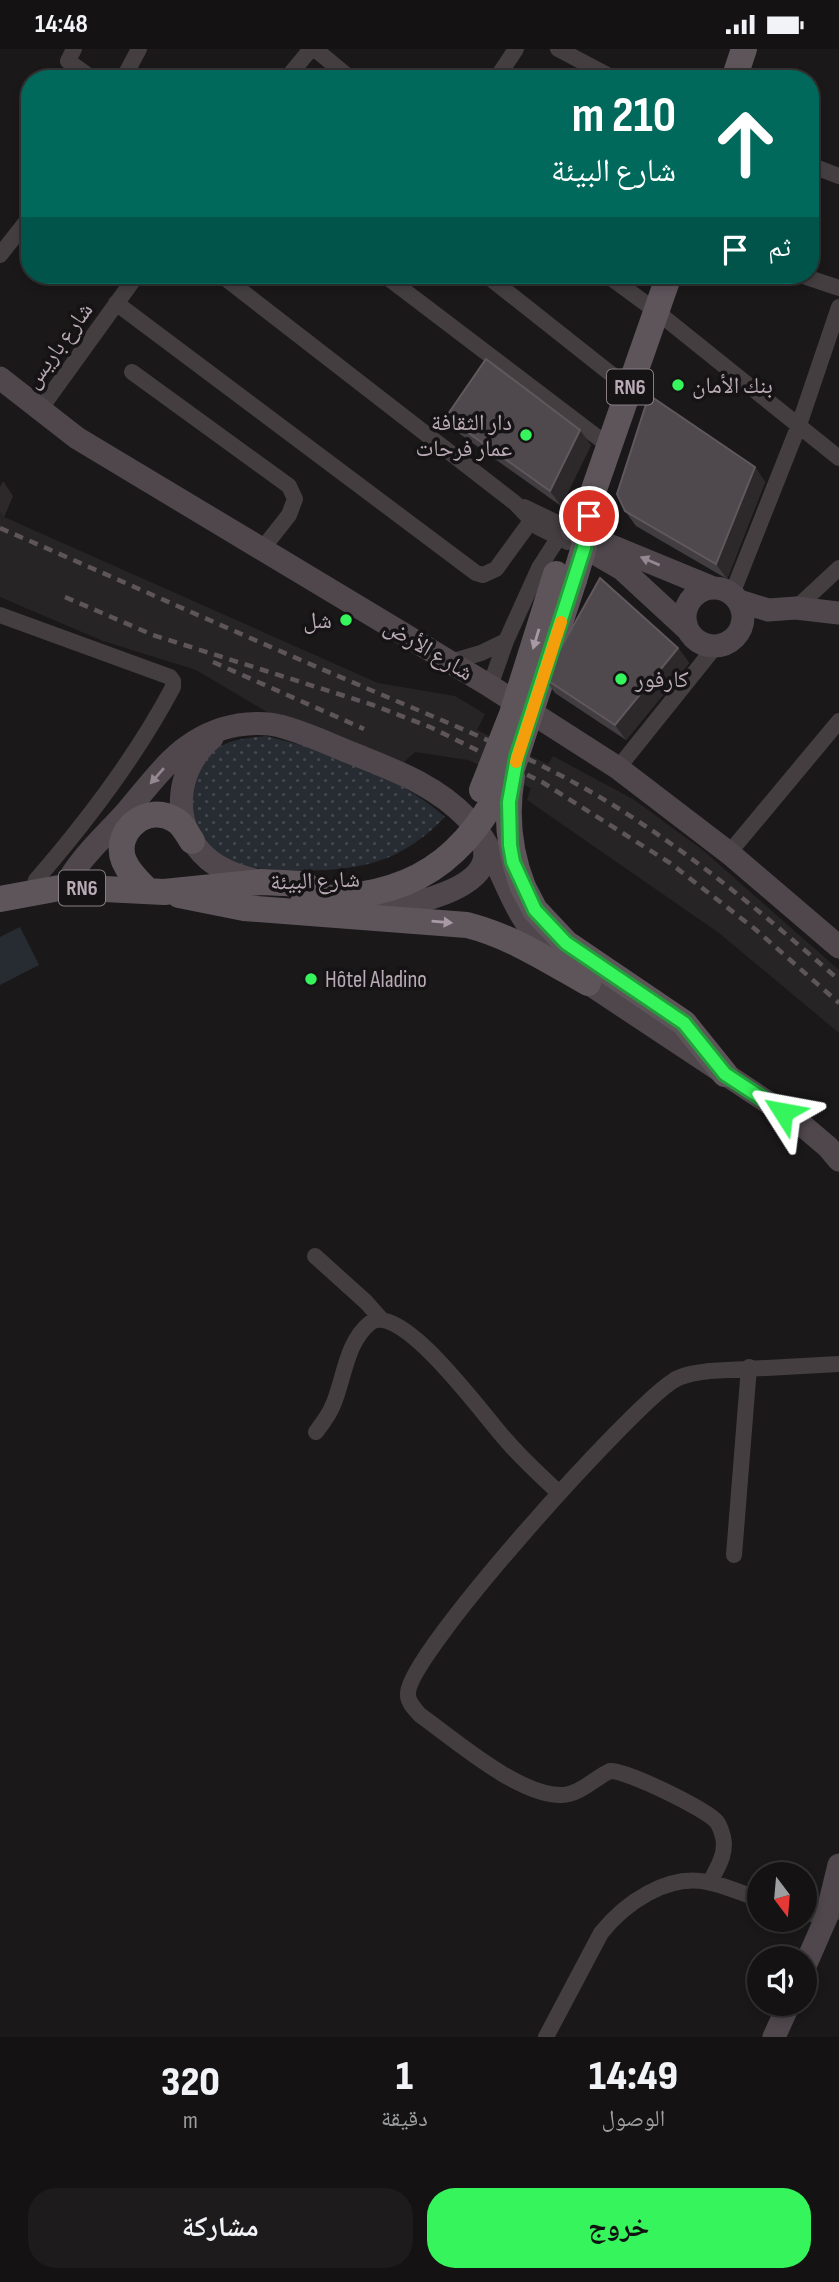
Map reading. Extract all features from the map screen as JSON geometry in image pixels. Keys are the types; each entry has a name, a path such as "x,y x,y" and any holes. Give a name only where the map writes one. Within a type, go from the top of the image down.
{"main road":[{"path":"737,70 744,49"},
{"name":"RN6","path":"609,446 665,284"},
{"name":"شارع الأرض","path":"0,378 76,438 490,685 618,768 729,853 839,947"},
{"name":"شارع البيئة","path":"0,899 65,887 309,898 354,896 404,884 447,859 467,840 500,791 517,757 565,577 572,536 591,498 609,446"},
{"path":"572,536 768,610 796,608 839,613"},
{"path":"572,536 622,569 687,629 694,639 704,645 715,647 730,642 768,610"},
{"name":"شارع البيئة","path":"164,893 261,882 309,898 351,881 375,877 396,869 438,846 471,810 496,758 565,577"},
{"path":"687,629 687,607 692,597 702,590 728,594 744,617 740,632"},
{"path":"65,887 79,865 128,819 182,748 206,733 233,726 257,723 282,726 404,773 449,801 470,821 483,839 521,915 536,937 588,983"},
{"path":"192,841 181,806 184,781 201,748 233,726"},
{"path":"517,757 509,802 510,845 523,887 535,910 566,943 684,1023 725,1074"},
{"path":"128,819 157,814 168,816 178,821 200,851 219,867 261,882"},
{"path":"128,819 123,838 123,859 128,869 164,893"},
{"path":"309,898 370,911 428,899 459,886 480,870 484,861 483,839"},
{"path":"309,898 490,931 514,941 588,983 802,1125 839,1160"},
{"path":"812,1946 839,1865"},
{"path":"774,2037 784,2016"}],"street":[{"path":"75,49 68,61 80,70"},
{"path":"128,70 139,49"},
{"path":"294,70 313,49 340,70"},
{"path":"502,70 516,49"},
{"path":"558,49 598,70"},
{"path":"819,168 839,176"},
{"path":"0,255 21,228"},
{"path":"819,281 839,288"},
{"name":"شارع باريس","path":"41,408 130,284"},
{"path":"233,284 515,503 572,536"},
{"path":"396,284 609,446"},
{"path":"497,284 629,389"},
{"path":"619,284 839,458"},
{"path":"116,303 476,573 483,575 496,569 531,521"},
{"path":"728,594 799,425 839,307"},
{"path":"132,372 289,486 295,499 292,507 264,548"},
{"path":"515,503 531,521 572,536"},
{"path":"490,685 506,641 539,568 572,536"},
{"path":"796,608 839,568"},
{"path":"0,615 172,679 173,687 157,717 109,789 36,880 33,891"},
{"path":"450,662 481,653 506,641"},
{"path":"618,768 715,647"},
{"path":"729,853 839,721"},
{"path":"109,789 128,819"},
{"path":"315,1256 382,1320 407,1334 440,1361 456,1377 505,1440 559,1493"},
{"path":"316,1432 334,1403 344,1368 357,1341 369,1324 382,1320"},
{"path":"710,1882 724,1849 723,1836 717,1822 706,1814 639,1779 617,1771 604,1774 576,1791 563,1795 525,1787 420,1715 409,1700 410,1684 429,1651 559,1493 647,1402 672,1381 689,1374 749,1367 839,1364"},
{"path":"734,1555 749,1367"},
{"path":"546,2037 601,1933 610,1922 638,1900 682,1881 710,1882 747,1895"}],"shaded area":[{"path":"0,491 13,496 4,517 378,683 455,696 485,714 477,730 548,764 553,756 633,799 704,851 839,970 839,1033 719,933 527,800 531,788 468,760 415,752 402,764 277,718 196,670 103,641 0,597"},
{"path":"266,736 361,766 405,788 445,817 427,834 390,857 351,868 261,869 246,867 226,859 203,837 196,822 192,791 196,776 204,762 221,746"},
{"path":"20,927 39,965 0,985 0,937"}],"building":[{"name":"دار الثقافة عمار فرحات","path":"486,359 580,430 550,491 446,417"},
{"path":"649,395 755,467 716,564 625,511 617,494"},
{"name":"كارفور","path":"600,578 678,648 615,725 544,678"}],"railway":[{"path":"0,528 488,741 583,787 702,866 839,980"},
{"path":"65,597 153,635 373,705 430,727 542,782 670,863 755,929 839,1003"},
{"path":"213,662 364,729"}],"slow traffic":[{"path":"516,762 561,622"}],"place":[{"name":"بنك الأمان","path":"678,385"},
{"name":"دار الثقافة عمار فرحات","path":"526,435"},
{"name":"شل","path":"346,620"},
{"name":"كارفور","path":"621,679"},
{"name":"Hôtel Aladino","path":"311,979"}],"route":[{"path":"589,516 584,548 517,757 511,784 509,824 513,862 535,910 566,943 684,1023 725,1074 783,1112"}]}
